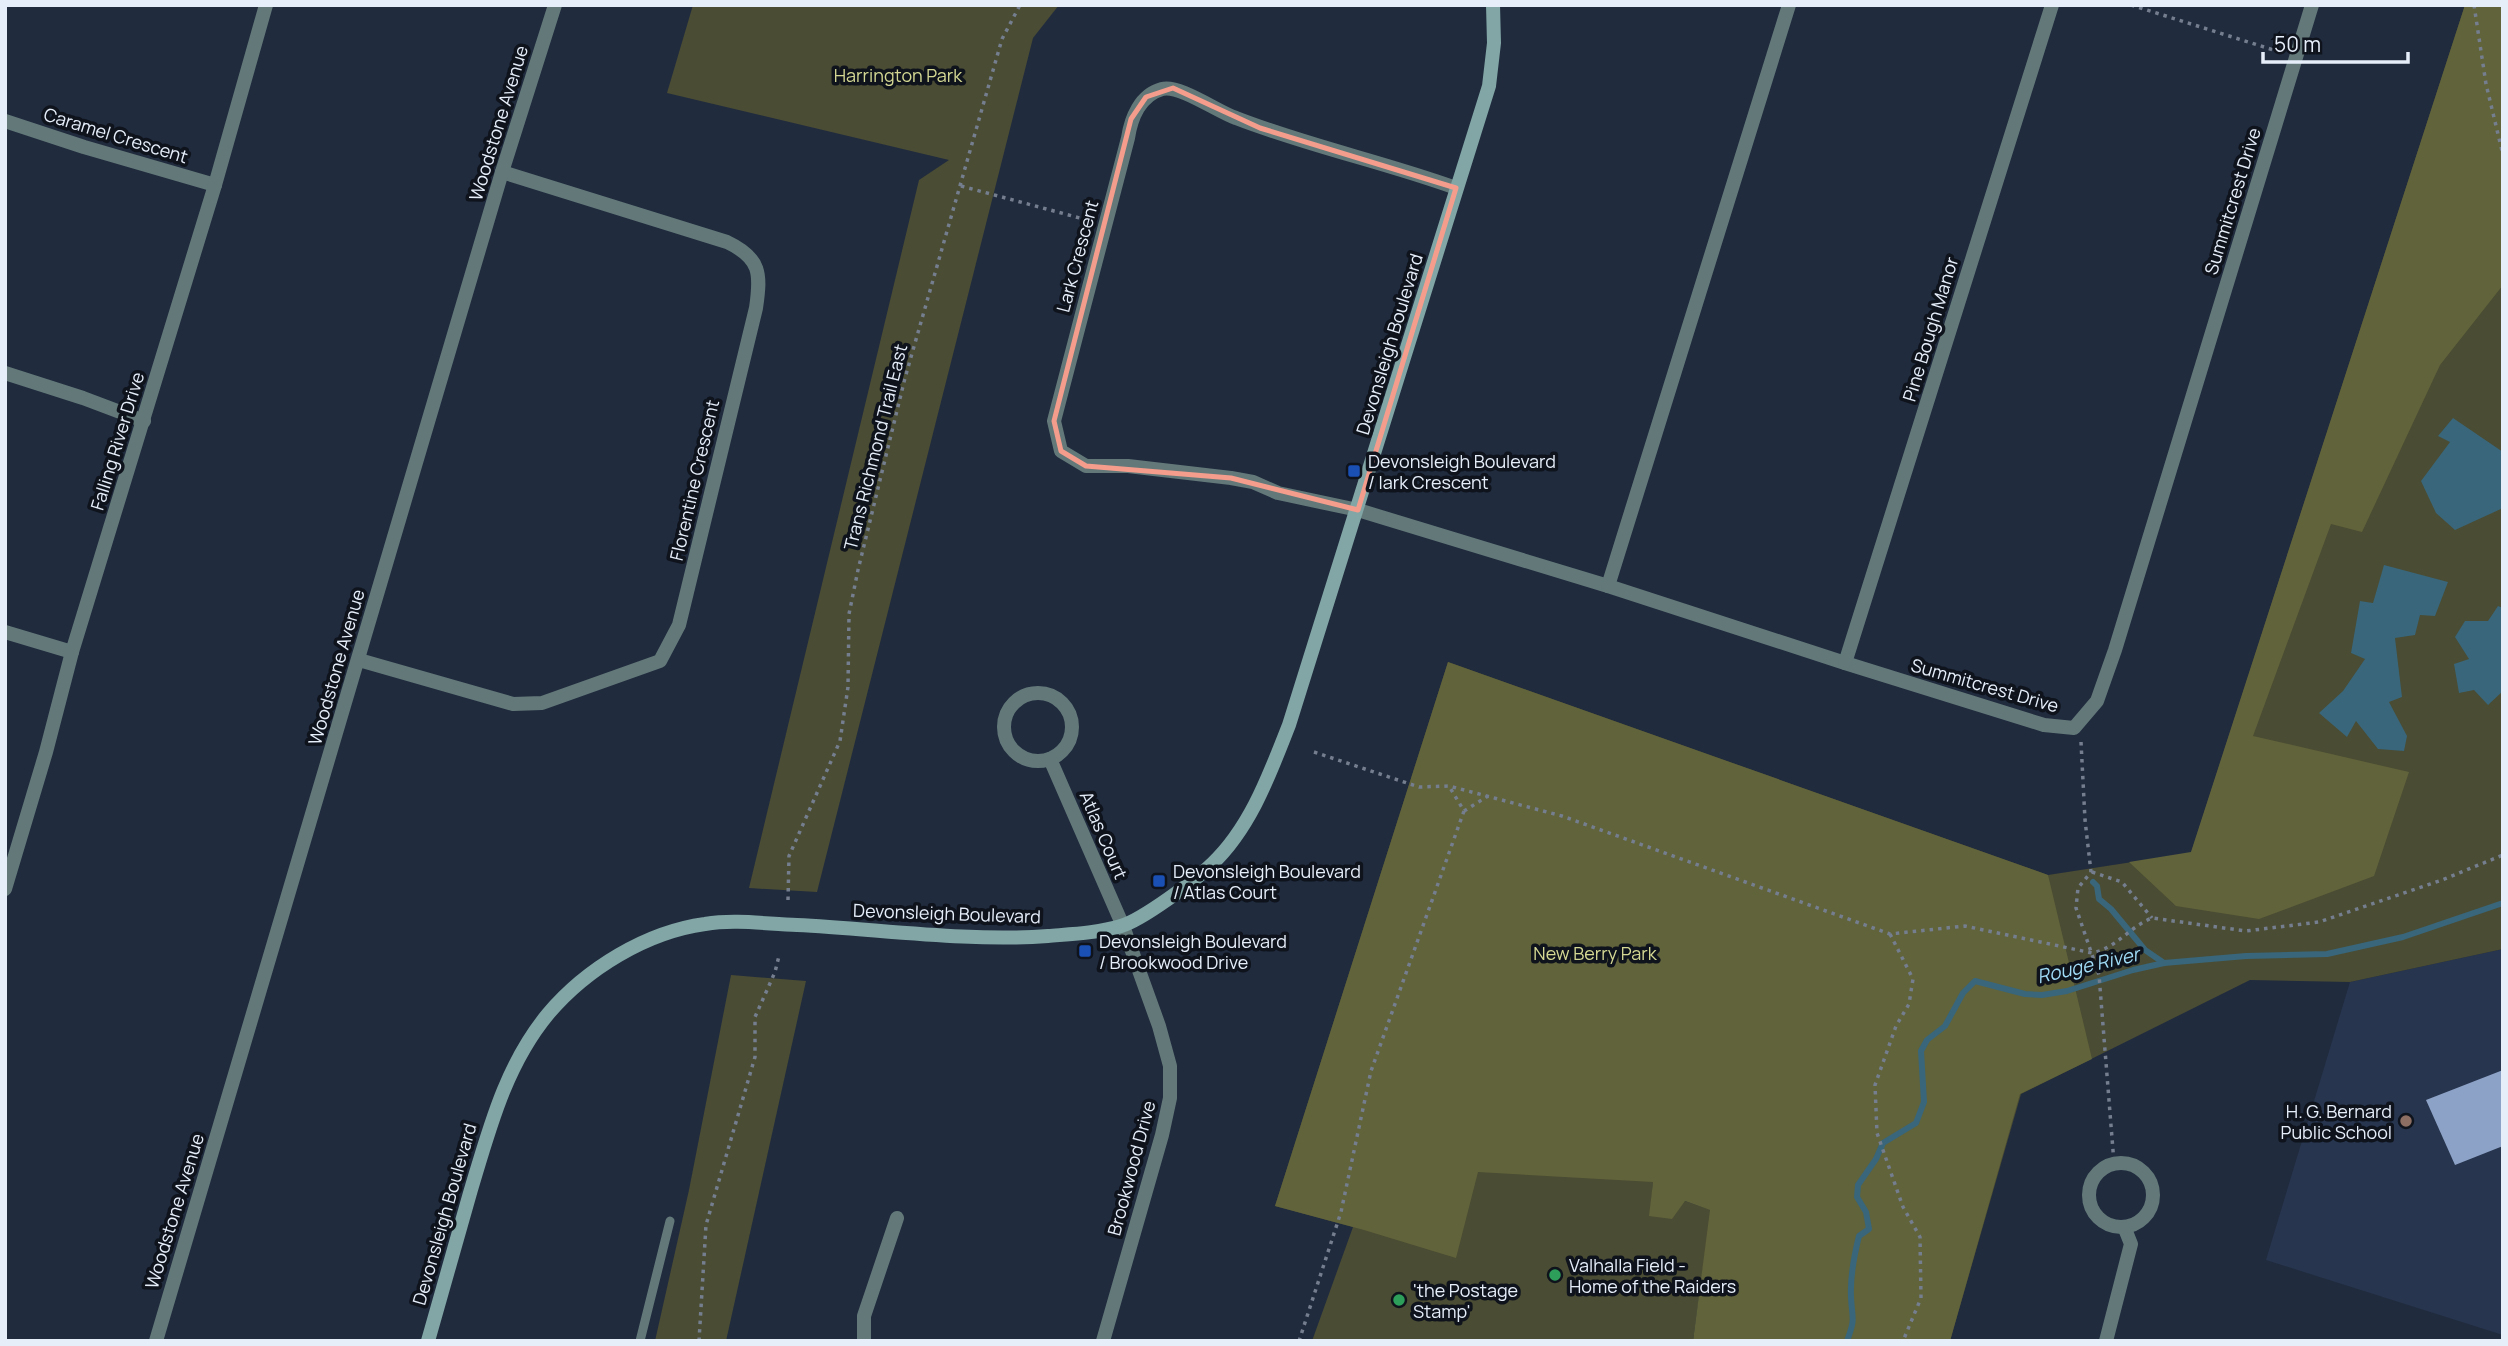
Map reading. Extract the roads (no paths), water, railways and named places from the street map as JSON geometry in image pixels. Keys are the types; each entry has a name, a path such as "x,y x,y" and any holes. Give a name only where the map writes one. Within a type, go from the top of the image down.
{"street":[{"name":"Falling River Drive","path":"5,889 46,752 72,652 215,186 266,5"},
{"name":"Woodstone Avenue","path":"156,1341 502,172 555,5"},
{"name":"Devonsleigh Boulevard","path":"428,1341 494,1111 518,1057 548,1014 581,983 618,956 656,936 704,924 762,922 1014,938 1074,934 1123,926 1167,899 1213,864 1239,832 1266,784 1289,725 1489,86 1494,43 1493,5"},
{"path":"1608,586 1788,5"},
{"name":"Pine Bough Manor","path":"1845,663 2052,5"},
{"name":"Summitcrest Drive","path":"1358,510 1608,586 2044,725 2074,728 2096,701 2115,650 2312,5"},
{"name":"Lark Crescent","path":"1358,510 1278,493 1253,482 1231,478 1128,466 1087,466 1061,451 1054,421 1130,119 1146,97 1163,88 1173,88 1226,115 1280,135 1381,163 1456,188"},
{"name":"Caramel Crescent","path":"5,121 215,186"},
{"name":"Florentine Crescent","path":"359,660 513,704 542,703 660,661 679,625 756,308 760,282 757,266 743,249 727,242 502,172"},
{"path":"5,373 144,421"},
{"path":"5,632 72,652"},
{"path":"1031,693 1045,693 1057,698 1066,708 1071,720 1071,734 1066,746 1051,759 1031,761 1018,755 1009,746 1004,733 1004,720 1009,708 1019,698 1031,693"},
{"name":"Atlas Court","path":"1051,759 1123,926"},
{"name":"Brookwood Drive","path":"1103,1341 1162,1135 1170,1098 1170,1066 1159,1026 1123,926"},
{"path":"2114,1163 2139,1167 2153,1185 2151,1209 2136,1225 2125,1228 2109,1227 2093,1213 2088,1191 2097,1171 2114,1163"},
{"path":"864,1341 864,1315 897,1218"},
{"path":"2106,1341 2130,1244 2125,1228"}],"lane":[{"path":"639,1341 670,1221"}],"waterway":[{"path":"2093,882 2097,886 2099,899 2111,909 2145,950 2164,963"},
{"name":"Rouge River","path":"1847,1341 1852,1323 1854,1259 1859,1236 1869,1229 1866,1212 1857,1197 1858,1185 1876,1159 1883,1143 1916,1123 1924,1102 1921,1051 1927,1040 1945,1026 1963,993 1975,981 2025,994 2042,995 2067,991 2164,963 2246,956 2327,954 2403,937 2503,903"}],"place":[{"name":"Devonsleigh Boulevard / lark Crescent","path":"1354,471"},
{"name":"Devonsleigh Boulevard / Atlas Court","path":"1159,881"},
{"name":"Devonsleigh Boulevard / Brookwood Drive","path":"1085,951"},
{"name":"H. G. Bernard Public School","path":"2406,1121"},
{"name":"Valhalla Field - Home of the Raiders","path":"1555,1275"},
{"name":"'the Postage Stamp'","path":"1399,1300"}],"park label":[{"name":"Harrington Park","path":"898,75"},
{"name":"New Berry Park","path":"1595,953"}]}
